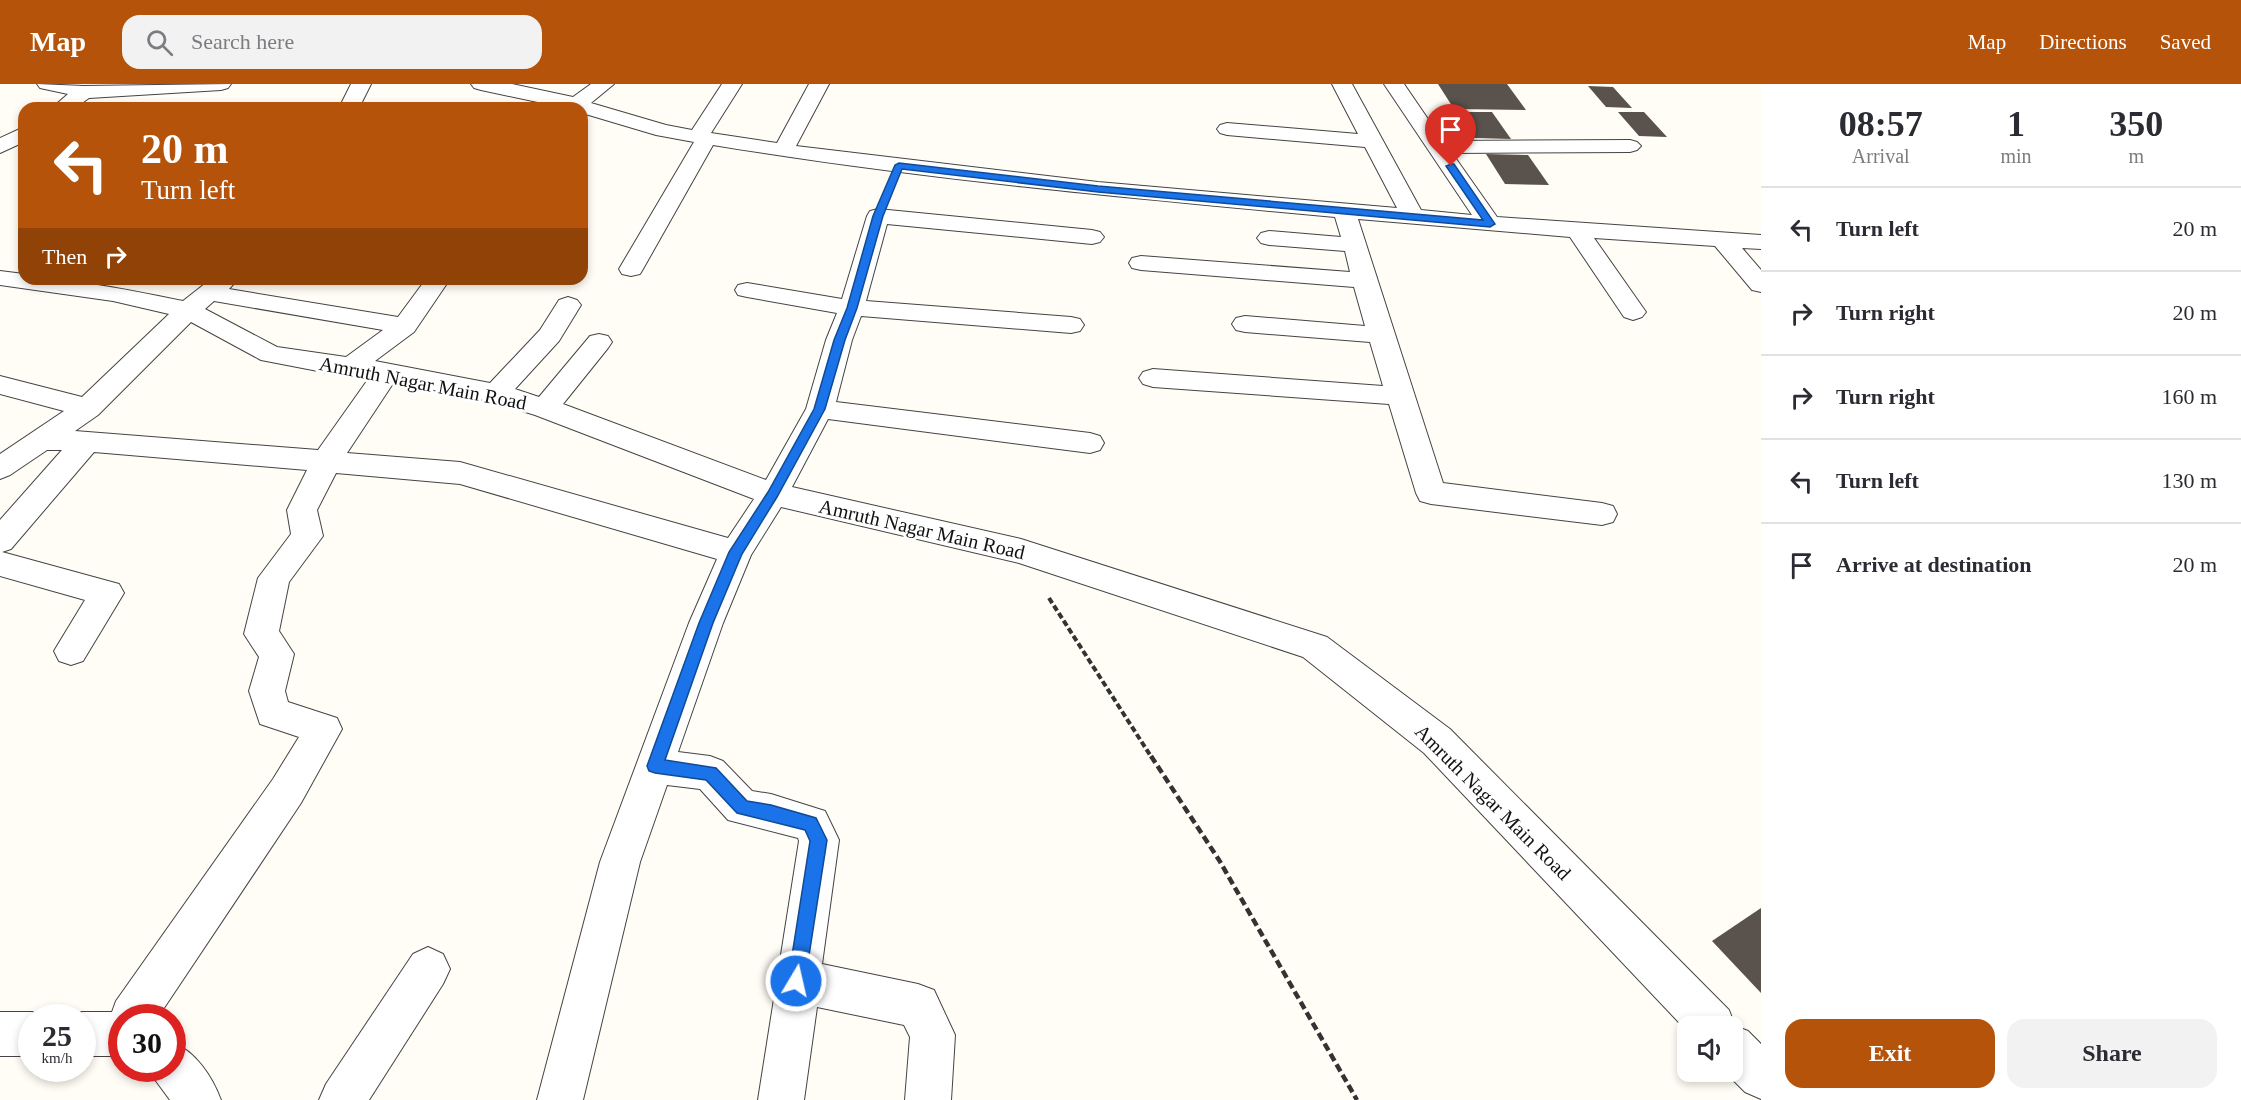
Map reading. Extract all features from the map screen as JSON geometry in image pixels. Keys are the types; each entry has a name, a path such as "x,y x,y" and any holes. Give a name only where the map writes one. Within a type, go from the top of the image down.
{"street":[{"path":"47,84 84,92 221,84"},
{"path":"202,102 221,84"},
{"path":"352,102 361,84"},
{"path":"481,84 562,102"},
{"path":"579,102 604,84"},
{"path":"632,269 732,84"},
{"path":"784,150 819,84"},
{"path":"1342,84 1413,217"},
{"path":"1394,84 1490,224"},
{"path":"70,102 84,92"},
{"path":"588,109 663,130 784,150 889,191 1092,237"},
{"path":"1227,129 1371,141"},
{"path":"0,147 18,136"},
{"path":"1437,147 1630,146"},
{"path":"889,191 1098,189 1490,224 1761,242"},
{"path":"561,1100 620,862 706,623 736,552 773,494 820,409 839,340 852,308 889,191"},
{"path":"1346,212 1381,335 1431,493 1602,514"},
{"path":"1577,230 1633,312"},
{"path":"1269,238 1355,245"},
{"path":"1722,239 1761,285"},
{"path":"1142,263 1365,280"},
{"name":"Amruth Nagar Main Road","path":"0,278 18,281"},
{"name":"Amruth Nagar Main Road","path":"49,285 113,294 208,294 270,354 349,368 387,372 496,393 545,408 773,494 1021,551 1315,646 1437,741 1703,1016"},
{"path":"349,368 405,326 434,285"},
{"path":"747,290 852,308 1071,326"},
{"path":"0,468 43,441 88,408 208,294 405,326"},
{"path":"496,393 550,334 568,305"},
{"path":"1245,324 1381,335"},
{"path":"545,408 599,342"},
{"path":"141,1004 288,791 324,729 273,713 267,691 277,654 261,634 273,578 307,536 302,510 327,460 387,372"},
{"path":"1154,378 1400,396"},
{"path":"0,385 88,408"},
{"path":"820,409 1090,443"},
{"path":"43,441 87,441 459,473 736,552"},
{"path":"0,541 87,441"},
{"path":"0,564 107,593 71,651"},
{"path":"655,766 710,773 742,807 771,812 811,824 819,840 796,981 781,1100"},
{"path":"342,1100 428,969"},
{"path":"796,981 918,1006 933,1035 928,1100"},
{"path":"0,1034 18,1034"},
{"path":"1743,1058 1761,1076"},
{"path":"185,1082 198,1100"}],"path":[{"path":"1021,551 1076,643 1219,860 1357,1100"}],"building":[{"path":"1438,84 1507,84 1526,110 1454,109"},
{"path":"1588,86 1613,87 1632,108 1606,107"},
{"path":"1457,112 1492,112 1511,139 1474,138"},
{"path":"1618,112 1644,112 1667,137 1639,136"},
{"path":"1486,154 1528,155 1549,185 1505,184"},
{"path":"1761,908 1761,993 1712,941"}],"route":[{"path":"796,981 819,840 811,824 771,812 742,807 710,773 655,766 706,623 736,552 773,494 820,409 878,216 899,165 1098,189 1490,224 1451,166"}]}
